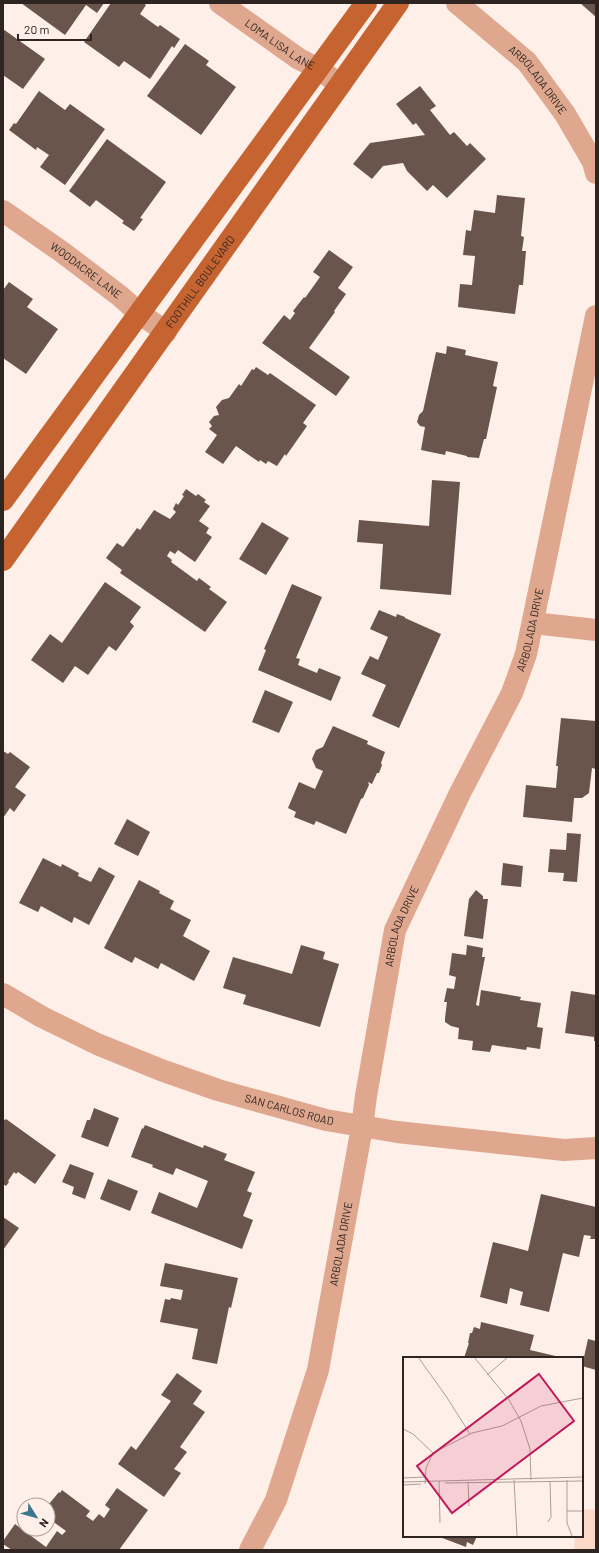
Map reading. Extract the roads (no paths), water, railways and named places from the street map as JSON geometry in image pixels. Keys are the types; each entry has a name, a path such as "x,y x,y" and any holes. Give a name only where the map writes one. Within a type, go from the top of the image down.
{"main road":[{"path":"3,500 366,3"},
{"name":"FOOTHILL BOULEVARD","path":"3,560 398,3"}],"street":[{"name":"LOMA LISA LANE","path":"220,3 299,59 318,69 340,85"},
{"name":"ARBOLADA DRIVE","path":"457,3 527,62 565,114 593,162 596,173"},
{"name":"WOODACRE LANE","path":"3,211 62,252 120,296 139,313 166,332"},
{"name":"ARBOLADA DRIVE","path":"250,1550 276,1500 318,1370 362,1127 395,930 460,793 512,693 526,654 596,316"},
{"path":"533,623 596,630"},
{"name":"SAN CARLOS ROAD","path":"3,994 42,1017 97,1044 161,1070 226,1092 326,1120 362,1127 564,1150 596,1148"}]}
